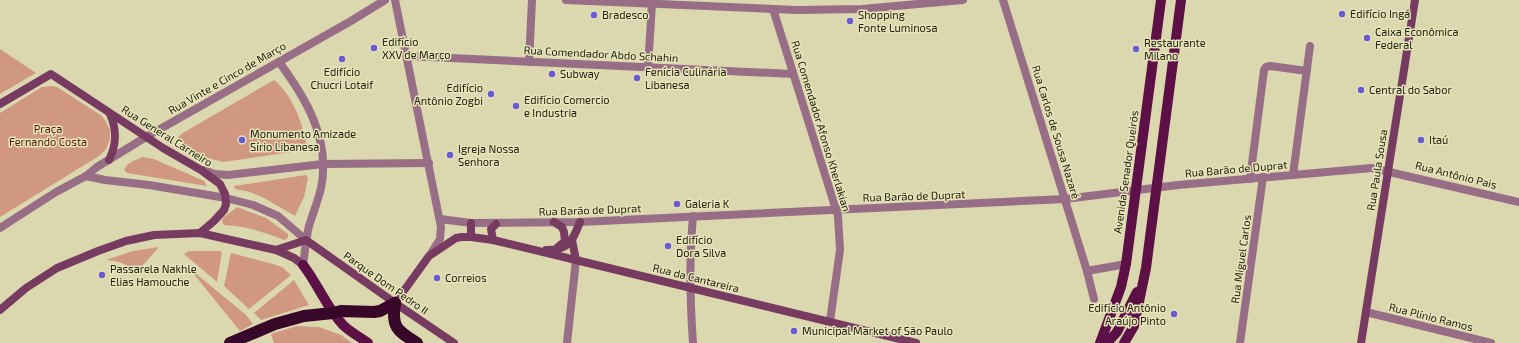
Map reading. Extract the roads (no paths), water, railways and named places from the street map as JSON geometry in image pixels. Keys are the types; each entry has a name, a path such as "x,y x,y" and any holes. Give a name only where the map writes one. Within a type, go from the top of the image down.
{"highway":[{"path":"230,343 275,324 304,316 349,311 374,312 380,311 395,303"},
{"path":"395,303 394,321 396,327 400,332 417,343"}],"main road":[{"name":"Avenida Senador Queirós","path":"1100,343 1116,300 1126,264 1161,0"},
{"path":"1134,343 1134,326 1146,268 1181,0"},
{"path":"303,265 333,313 344,326 368,343"},
{"path":"1108,343 1117,332 1125,318 1146,268"},
{"path":"1124,343 1134,326"}],"street":[{"name":"Rua Vinte e Cinco de Março","path":"0,228 56,192 86,176 146,137 385,0"},
{"path":"395,0 440,219 441,236 429,256 395,303"},
{"path":"529,62 532,0"},
{"path":"566,0 773,9 862,10 963,0"},
{"name":"Rua Carlos de Sousa Nazaré","path":"1003,0 1087,271 1094,299"},
{"name":"Rua Paula Sousa","path":"1361,343 1387,170 1415,0"},
{"path":"648,67 652,4"},
{"name":"Rua Comendador Afonso Kherlakian","path":"773,9 840,226 840,250 830,321"},
{"path":"1293,175 1310,46"},
{"name":"Rua Comendador Abdo Schahin","path":"407,56 793,74"},
{"path":"279,62 306,101 318,133 323,164 321,187 309,227 303,265"},
{"path":"1250,179 1264,70 1266,67 1270,66 1307,71"},
{"name":"Rua General Carneiro","path":"0,104 51,74 110,114 201,170 220,184 225,192 226,198"},
{"path":"109,160 114,146 116,132 110,114"},
{"path":"201,170 215,174 228,175 323,164 428,163"},
{"name":"Rua Barão de Duprat","path":"440,219 471,223 496,224 580,222 1065,199 1264,177 1372,168 1387,170"},
{"name":"Rua Antônio Pais","path":"1387,170 1519,202"},
{"path":"86,176 226,198 224,210 220,216 200,233"},
{"name":"Rua Miguel Carlos","path":"1240,343 1264,177"},
{"name":"Parque Dom Pedro II","path":"226,198 254,205 278,216 306,240 454,343"},
{"path":"693,216 690,262 693,343"},
{"path":"551,250 563,244 565,238 562,226 554,222"},
{"path":"535,250 551,250 565,247 572,240 580,222"},
{"path":"471,223 471,237"},
{"path":"493,240 491,229 496,224"},
{"path":"0,310 26,288 57,268 126,241 154,235 200,233 276,250 294,258 303,265"},
{"name":"Rua da Cantareira","path":"429,256 456,238 471,237 493,240 916,343"},
{"path":"276,250 306,240"},
{"path":"567,343 576,260 572,240"},
{"path":"1087,271 1126,264"},
{"name":"Rua Plínio Ramos","path":"1366,312 1491,343"}],"place":[{"name":"Edifício Ingá","path":"1342,14"},
{"name":"Bradesco","path":"594,15"},
{"name":"Shopping Fonte Luminosa","path":"850,21"},
{"name":"Caixa Econômica Federal","path":"1367,38"},
{"name":"Edifício XXV de Março","path":"374,48"},
{"name":"Restaurante Milano","path":"1136,49"},
{"name":"Edifício Chucri Lotaif","path":"342,59"},
{"name":"Subway","path":"552,74"},
{"name":"Fenícia Culinária Libanesa","path":"637,78"},
{"name":"Central do Sabor","path":"1361,90"},
{"name":"Edifício Antônio Zogbi","path":"491,94"},
{"name":"Edifício Comercio e Industria","path":"516,106"},
{"name":"Monumento Amizade Sírio Libanesa","path":"242,140"},
{"name":"Itaú","path":"1421,140"},
{"name":"Igreja Nossa Senhora","path":"450,155"},
{"name":"Galeria K","path":"677,204"},
{"name":"Edifício Dora Silva","path":"668,246"},
{"name":"Passarela Nakhle Elias Hamouche","path":"102,275"},
{"name":"Correios","path":"437,278"},
{"name":"Edifício Antônio Araújo Pinto","path":"1174,314"},
{"name":"Municipal Market of São Paulo","path":"794,331"}],"park label":[{"name":"Praça Fernando Costa","path":"48,135"}]}
